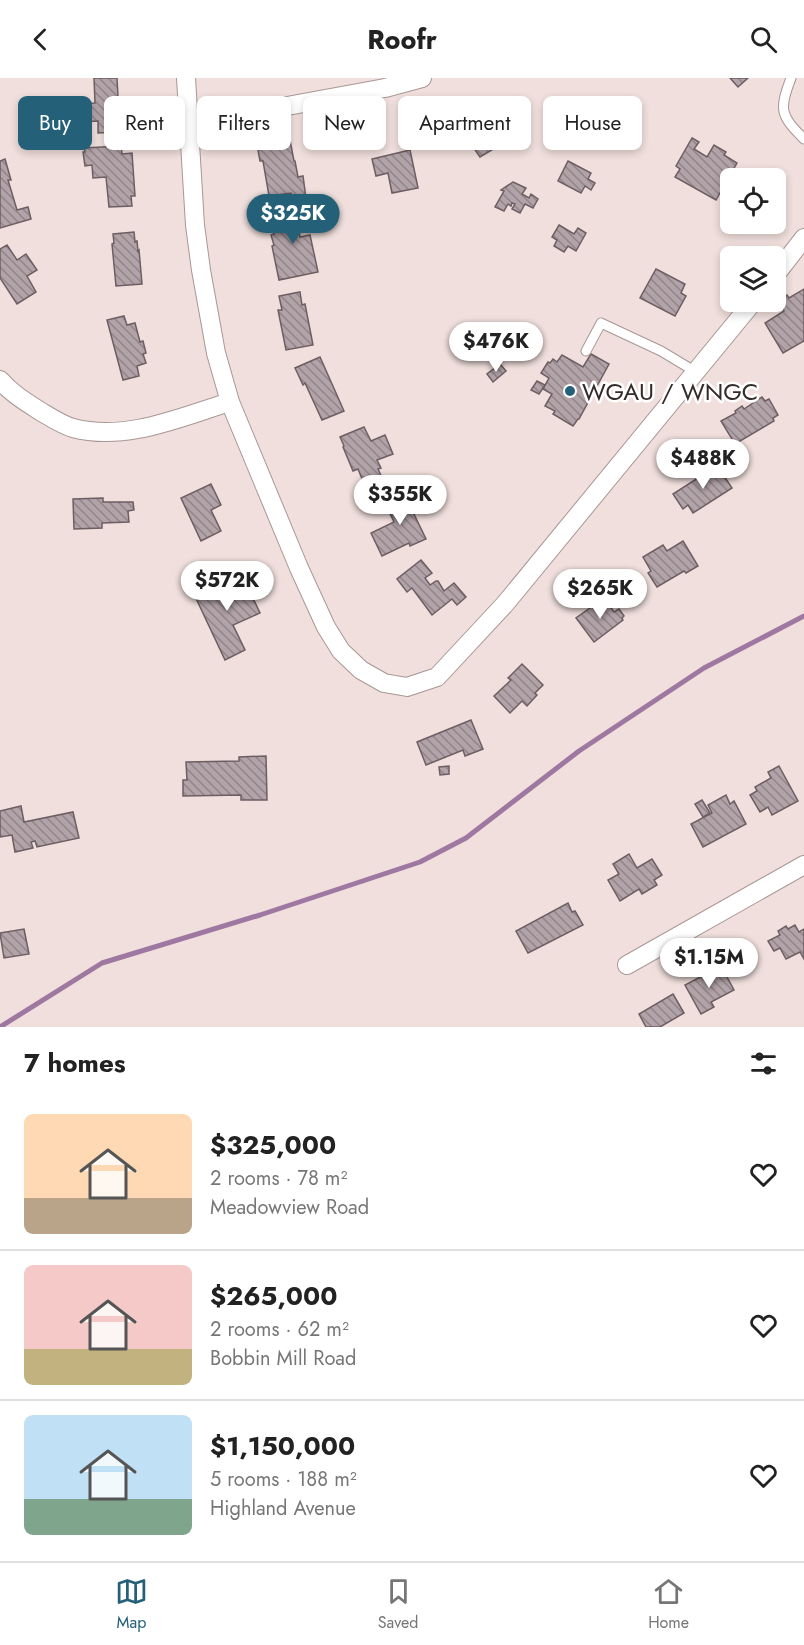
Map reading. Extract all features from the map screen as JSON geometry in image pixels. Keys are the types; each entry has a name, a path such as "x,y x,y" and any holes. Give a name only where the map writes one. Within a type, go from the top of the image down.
{"street":[{"path":"186,78 195,225 201,270 214,342 230,402 326,627 341,651 361,670 384,683 407,687 437,677 505,604 745,312"},
{"path":"189,124 385,88 422,78"},
{"path":"786,261 804,238"},
{"path":"0,380 25,402 48,416 71,427 97,432 125,431 152,426 230,402"},
{"path":"627,965 804,865"}],"lane":[{"path":"791,78 783,111 788,123 804,139"},
{"path":"586,351 601,323 661,351 696,372"}],"building":[{"path":"94,78 117,78 118,96 104,96 104,133 98,133 98,121 92,121 92,103 95,103"},
{"path":"730,78 748,78 738,87"},
{"path":"692,138 699,142 694,149 707,157 714,145 726,152 724,155 737,163 734,168 720,168 720,193 716,200 675,177 680,169 676,166"},
{"path":"291,145 298,177 303,176 306,198 293,200 291,193 269,196 263,161 260,161 258,150 291,150"},
{"path":"92,148 122,150 122,154 132,153 135,196 131,196 132,206 109,207 106,177 93,178 92,165 85,166 83,152 92,150"},
{"path":"410,150 418,188 392,193 388,173 376,176 372,159"},
{"path":"475,150 492,150 480,157"},
{"path":"5,159 11,180 8,180 17,210 28,207 31,219 0,228 0,161"},
{"path":"568,161 591,173 588,179 595,183 591,190 585,186 581,193 558,181"},
{"path":"513,182 526,188 522,194 529,198 531,194 538,199 533,208 525,204 520,213 512,209 515,204 512,203 511,206 508,204 504,211 495,207 504,191 501,190"},
{"path":"312,209 315,226 299,231 300,237 310,235 318,272 279,280 272,246 274,245 271,235 274,234 271,218"},
{"path":"559,225 574,234 578,228 586,233 576,251 568,246 564,252 554,246 557,240 552,237"},
{"path":"134,232 139,250 142,284 116,286 113,234"},
{"path":"7,245 17,260 26,254 37,270 27,276 36,292 17,304 0,278 0,249"},
{"path":"656,269 685,284 681,293 686,296 675,316 640,298"},
{"path":"804,289 804,341 783,353 765,323 786,312 786,296 789,298"},
{"path":"300,292 302,305 305,304 313,345 286,350 278,310 282,310 279,296"},
{"path":"124,316 127,325 135,323 140,342 143,341 146,363 137,366 139,376 123,380 107,320"},
{"path":"511,326 517,333 505,344 499,337"},
{"name":"WGAU / WNGC","path":"591,354 609,364 573,426 553,414 555,411 545,406 552,394 543,389 549,378 541,373 548,362 550,363 553,359 557,362 562,355 583,367"},
{"path":"320,357 344,411 322,420 305,383 303,385 295,368"},
{"path":"500,364 506,371 493,382 487,374"},
{"path":"537,381 545,385 539,394 531,390"},
{"path":"762,397 765,401 769,399 778,415 773,418 774,421 735,444 721,421 736,413 735,411 742,406 744,409"},
{"path":"364,427 371,441 385,435 393,454 377,460 381,468 378,469 385,484 367,491 358,469 353,471 340,437"},
{"path":"718,467 732,488 693,513 688,505 683,509 673,494 698,478 696,475 705,469 708,474"},
{"path":"211,484 221,505 211,510 221,531 201,541 181,498"},
{"path":"412,490 418,502 410,506 426,539 410,546 409,543 382,556 371,533 394,522 385,503"},
{"path":"103,498 103,502 133,502 134,510 128,511 129,522 102,523 102,528 74,529 73,499"},
{"path":"683,541 698,566 686,573 684,571 657,587 648,573 651,571 643,557 663,545 667,551"},
{"path":"421,560 432,573 425,578 430,585 438,581 444,591 454,583 466,597 457,605 452,599 432,615 412,588 407,592 397,579"},
{"path":"241,573 260,613 233,625 245,650 225,660 194,594"},
{"path":"604,598 614,612 619,609 624,616 623,620 594,642 576,618"},
{"path":"522,664 543,685 527,706 522,701 510,713 494,696 511,680 508,678"},
{"path":"471,720 483,749 465,756 463,750 426,765 417,742"},
{"path":"266,756 267,800 241,800 241,795 183,796 183,780 187,780 186,762 239,761 239,757"},
{"path":"449,766 449,774 440,775 439,767"},
{"path":"779,766 798,801 772,815 768,807 760,812 750,795 757,791 755,787 771,778 768,772"},
{"path":"726,795 730,804 734,801 746,824 703,847 691,824 712,813 708,805"},
{"path":"702,800 710,813 703,817 695,804"},
{"path":"21,806 24,822 73,812 79,838 37,847 35,841 31,842 33,848 15,852 12,835 0,837 0,811"},
{"path":"629,854 637,868 652,859 662,875 654,880 657,885 642,894 639,889 620,901 608,880 619,874 613,864"},
{"path":"568,903 583,925 528,953 516,931"},
{"path":"795,925 799,932 804,929 804,959 800,952 786,959 780,948 774,951 768,941 780,935 778,931 786,926 788,929"},
{"path":"24,929 29,954 4,958 0,933"},
{"path":"721,966 734,990 711,1002 714,1007 701,1014 685,985"},
{"path":"673,994 684,1013 660,1027 646,1027 639,1014"}],"waterway":[{"path":"0,1027 102,963 260,915 420,862 466,838 579,751 704,668 804,616"}],"place":[{"name":"WGAU / WNGC","path":"570,391"}]}
